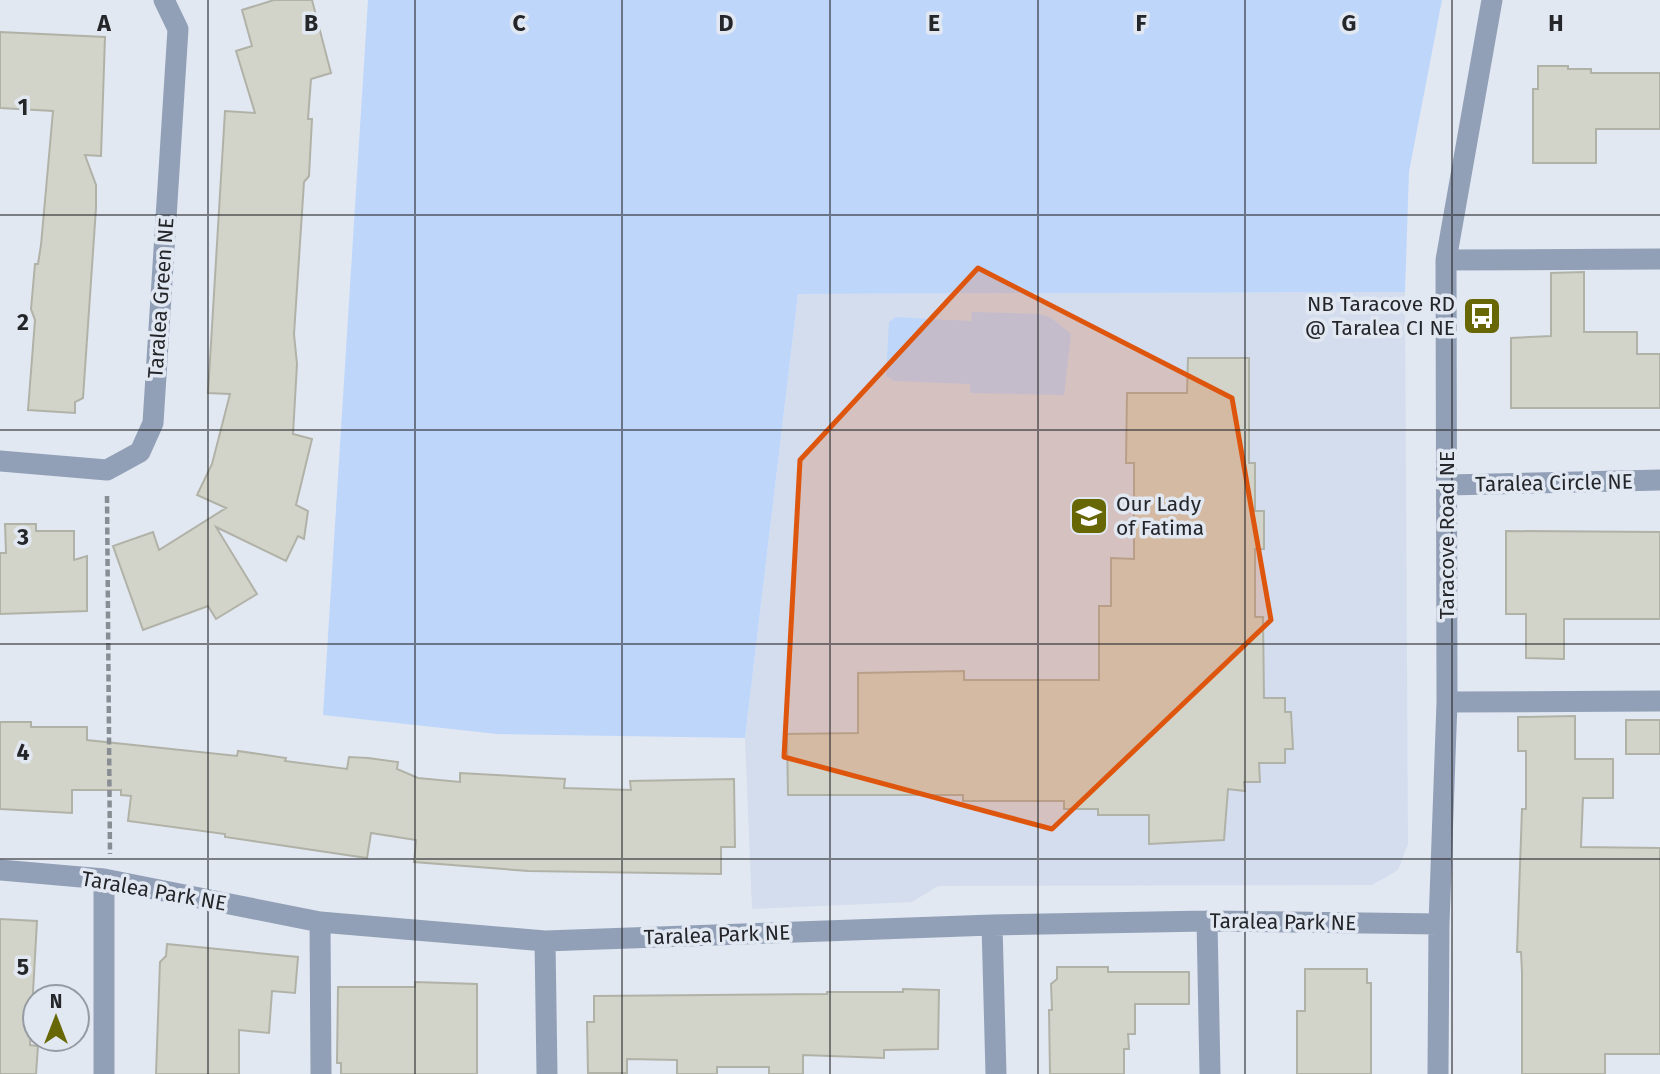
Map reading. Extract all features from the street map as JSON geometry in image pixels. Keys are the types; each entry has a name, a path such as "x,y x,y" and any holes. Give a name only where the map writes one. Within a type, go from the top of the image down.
{"street":[{"name":"Taralea Green NE","path":"107,470 140,452 153,423 178,29 164,0"},
{"name":"Taracove Road NE","path":"1438,1074 1439,924 1447,702 1446,260 1492,0"},
{"path":"1446,260 1660,259"},
{"path":"0,461 107,470"},
{"name":"Taralea Circle NE","path":"1447,485 1660,480"},
{"path":"1447,702 1660,701"},
{"name":"Taralea Park NE","path":"0,870 104,879 320,922 545,942 992,925 1207,921 1439,924"},
{"path":"104,879 104,1074"},
{"path":"1207,921 1210,1074"},
{"path":"320,922 321,1074"},
{"path":"992,925 996,1074"},
{"path":"545,942 547,1074"}],"path":[{"path":"104,879 110,856 107,470"}],"highlighted area":[{"path":"978,268 1232,398 1271,620 1052,829 784,757 800,460"}],"shaded area":[{"path":"368,0 1442,0 1409,172 1405,292 798,294 745,738 497,734 323,715"},
{"name":"Our Lady of Fatima","path":"1405,292 1408,844 1398,870 1372,885 938,886 912,902 752,909 745,738 798,294"},
{"path":"972,312 1039,314 1050,317 1071,334 1064,395 970,393 970,384 894,381 886,376 889,322 896,317 971,321"}],"building":[{"path":"274,0 312,0 331,73 311,79 308,119 312,119 309,176 304,182 294,334 297,364 293,434 312,439 296,505 308,511 304,539 298,536 286,561 216,527 257,594 216,619 208,606 143,630 113,546 153,532 159,550 226,508 197,495 212,464 230,394 208,393 225,111 255,113 236,51 252,46 242,10"},
{"path":"0,32 105,37 101,156 85,155 96,185 96,208 83,398 75,402 75,413 28,410 35,320 31,309 35,264 38,264 41,245 53,111 0,108"},
{"path":"1538,66 1591,69 1591,73 1660,73 1660,129 1596,129 1596,163 1533,163 1533,89 1538,89"},
{"path":"1584,272 1584,332 1637,332 1637,354 1660,354 1660,408 1511,408 1511,338 1551,336 1551,273"},
{"path":"1188,358 1249,358 1249,463 1255,463 1255,511 1264,511 1264,549 1255,549 1255,617 1263,617 1264,698 1285,698 1285,712 1291,712 1293,749 1285,749 1285,763 1259,763 1260,782 1244,782 1245,791 1228,789 1224,840 1149,844 1149,815 1098,815 1098,809 1064,809 1064,801 963,801 963,795 788,795 787,734 858,733 858,673 964,671 964,680 1099,680 1099,606 1111,606 1111,558 1134,559 1134,463 1126,463 1127,393 1187,393"},
{"path":"5,524 36,524 36,531 74,531 74,560 87,556 87,611 0,614 0,553 6,553"},
{"path":"1506,531 1660,532 1660,619 1564,619 1564,659 1526,658 1526,614 1506,614"},
{"path":"1575,716 1575,759 1613,759 1613,798 1583,798 1581,847 1660,848 1660,1054 1605,1054 1605,1074 1522,1074 1522,972 1521,952 1517,952 1522,809 1526,809 1526,751 1518,751 1518,717"},
{"path":"1626,720 1660,720 1660,754 1626,754"},
{"path":"0,722 31,722 31,727 87,727 87,740 237,756 238,751 286,758 285,761 347,769 349,757 368,758 398,762 397,769 418,778 460,782 460,773 565,779 564,788 631,790 630,781 734,779 735,847 721,847 721,874 528,871 414,862 416,840 371,833 367,858 128,821 131,796 121,795 121,790 72,790 72,813 0,809"},
{"path":"0,919 37,921 34,983 21,983 21,1053 38,1053 36,1074 0,1074"},
{"path":"167,944 298,957 295,993 272,991 269,1033 239,1030 239,1074 156,1074 160,962 166,956"},
{"path":"1057,967 1108,967 1108,972 1189,972 1189,1004 1135,1004 1135,1034 1128,1034 1129,1049 1124,1049 1124,1074 1050,1074 1049,1010 1052,1010 1051,984 1057,979"},
{"path":"1305,969 1367,969 1367,983 1371,983 1371,1074 1297,1074 1297,1011 1305,1011"},
{"path":"415,982 477,984 477,1074 341,1074 341,1063 337,1063 338,987 415,987"},
{"path":"903,989 939,990 938,1049 884,1050 884,1058 803,1055 803,1074 769,1074 769,1067 717,1067 717,1074 677,1074 677,1060 627,1059 627,1073 588,1073 587,1022 594,1022 594,996 827,994 903,992"}],"place":[{"name":"NB Taracove RD @ Taralea CI NE","path":"1482,316"},
{"name":"Our Lady of Fatima","path":"1089,516"}]}
